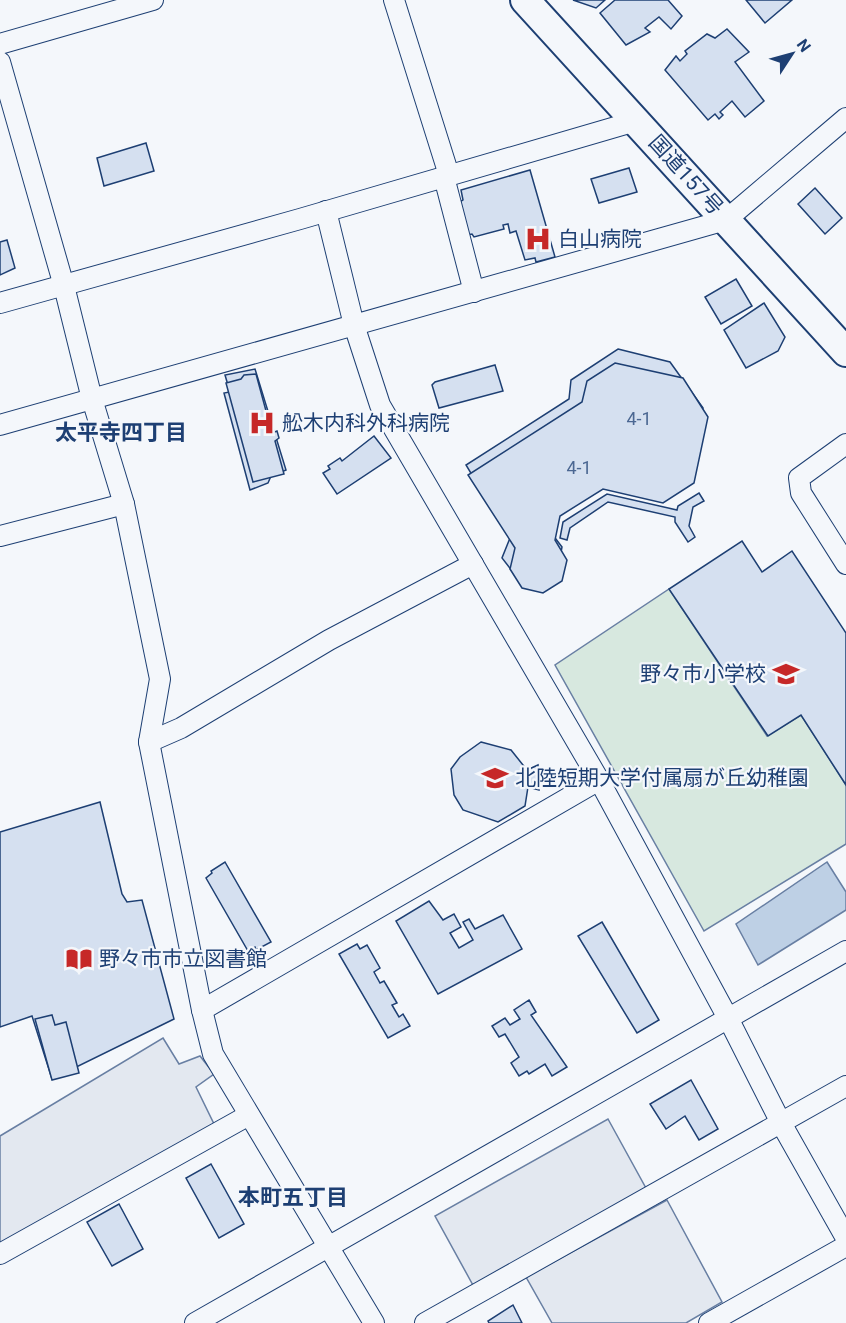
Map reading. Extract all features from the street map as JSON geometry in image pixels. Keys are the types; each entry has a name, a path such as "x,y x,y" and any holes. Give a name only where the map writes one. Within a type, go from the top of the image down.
{"highway":[{"name":"国道157号","path":"525,0 846,351"}],"street":[{"path":"0,44 153,0"},
{"path":"394,0 446,176 474,292"},
{"path":"0,62 64,286 92,399 124,504 160,679 148,742 213,1054 374,1323"},
{"path":"0,425 726,220 846,118"},
{"path":"0,303 636,121"},
{"path":"326,211 354,325 380,405 599,780 729,1020 781,1122 846,1238"},
{"path":"846,444 799,478 801,493 846,564"},
{"path":"0,536 124,504"},
{"path":"148,742 181,728 329,640 473,564"},
{"path":"202,1010 599,780"},
{"path":"195,1323 729,1020 846,951"},
{"path":"424,1323 846,1086"},
{"path":"0,1254 249,1115"},
{"path":"709,1323 846,1246"}],"shaded area":[{"path":"669,589 767,736 801,715 846,785 846,844 704,931 555,665"},
{"path":"163,1038 179,1064 200,1056 214,1074 196,1087 215,1126 0,1245 0,1136"},
{"path":"608,1119 647,1190 474,1287 435,1216"},
{"path":"667,1200 722,1302 686,1323 552,1323 526,1277"}],"water":[{"path":"827,862 846,892 846,910 758,965 736,924"}],"building":[{"path":"573,0 605,0 596,8"},
{"path":"615,0 668,0 682,16 671,29 659,17 645,28 650,32 626,45 600,13"},
{"path":"746,0 792,0 765,23"},
{"path":"727,29 749,52 735,62 764,101 745,117 732,101 720,112 723,115 719,119 715,114 708,120 665,70 676,56 680,61 687,54 685,51 707,34 715,38"},
{"path":"146,143 154,171 104,186 97,158"},
{"path":"629,168 637,192 599,203 591,179"},
{"path":"530,170 555,257 536,262 535,258 525,260 516,231 510,233 508,224 503,225 504,229 474,237 472,234 467,235 458,203 463,200 461,190"},
{"path":"815,188 842,218 825,234 798,204"},
{"path":"7,240 15,268 0,275 0,242"},
{"path":"736,279 752,306 721,324 705,297"},
{"path":"764,303 785,337 778,351 746,368 724,330"},
{"path":"618,349 670,362 703,408 689,471 661,492 592,483 556,506 549,530 562,547 558,569 539,583 516,576 502,558 510,538 466,465 569,399 571,380"},
{"path":"615,363 683,378 708,417 694,483 663,503 603,489 560,516 555,540 567,560 562,581 543,593 522,588 510,569 515,548 468,475 582,402 587,381"},
{"path":"495,365 503,391 439,408 432,385 435,382"},
{"path":"255,369 286,470 271,476 268,483 250,490 224,393 230,392 225,375"},
{"path":"256,374 272,433 277,431 279,438 275,441 284,474 253,482 226,383 241,379 244,375"},
{"path":"374,436 391,458 337,494 323,473 330,469 328,466 340,458 342,461"},
{"path":"699,493 704,501 693,507 689,526 695,537 688,542 675,522 675,517 608,502 570,528 567,540 560,538 563,522 607,494 677,510 678,506"},
{"name":"野々市小学校","path":"742,541 762,572 792,551 846,633 846,785 801,715 768,736 669,589"},
{"name":"北陸短期大学付属扇が丘幼稚園","path":"481,742 511,750 527,770 538,765 539,790 528,787 525,806 498,822 463,810 454,795 451,769 460,757"},
{"name":"野々市市立図書館","path":"100,802 122,894 127,902 142,900 174,1019 52,1079 32,1016 0,1027 0,832"},
{"path":"225,862 271,942 256,950 255,947 248,951 206,878 212,873 211,871"},
{"path":"429,901 443,920 454,914 461,927 450,933 459,948 473,940 463,922 469,919 475,929 503,915 522,949 438,994 396,921"},
{"path":"602,922 659,1020 637,1033 578,936"},
{"path":"357,944 360,949 367,945 380,968 374,972 380,983 384,981 397,1003 392,1005 399,1017 403,1014 410,1026 388,1038 339,954"},
{"path":"529,1000 536,1012 531,1015 567,1067 552,1076 545,1064 529,1074 527,1071 519,1076 511,1063 519,1057 505,1034 499,1037 492,1026 505,1018 510,1025 520,1019 514,1010"},
{"path":"52,1015 55,1025 66,1022 79,1073 52,1080 35,1019"},
{"path":"691,1080 718,1129 699,1140 685,1116 666,1129 650,1104"},
{"path":"211,1164 244,1224 219,1238 186,1178"},
{"path":"119,1204 143,1249 112,1266 87,1222"},
{"path":"513,1305 522,1323 489,1323 488,1321"}],"place":[{"name":"白山病院","path":"538,239"},
{"name":"舩木内科外科病院","path":"262,423"},
{"name":"野々市小学校","path":"786,674"},
{"name":"北陸短期大学付属扇が丘幼稚園","path":"495,778"},
{"name":"野々市市立図書館","path":"79,959"}],"district":[{"name":"太平寺四丁目","path":"121,432"},
{"name":"本町五丁目","path":"293,1197"}]}
